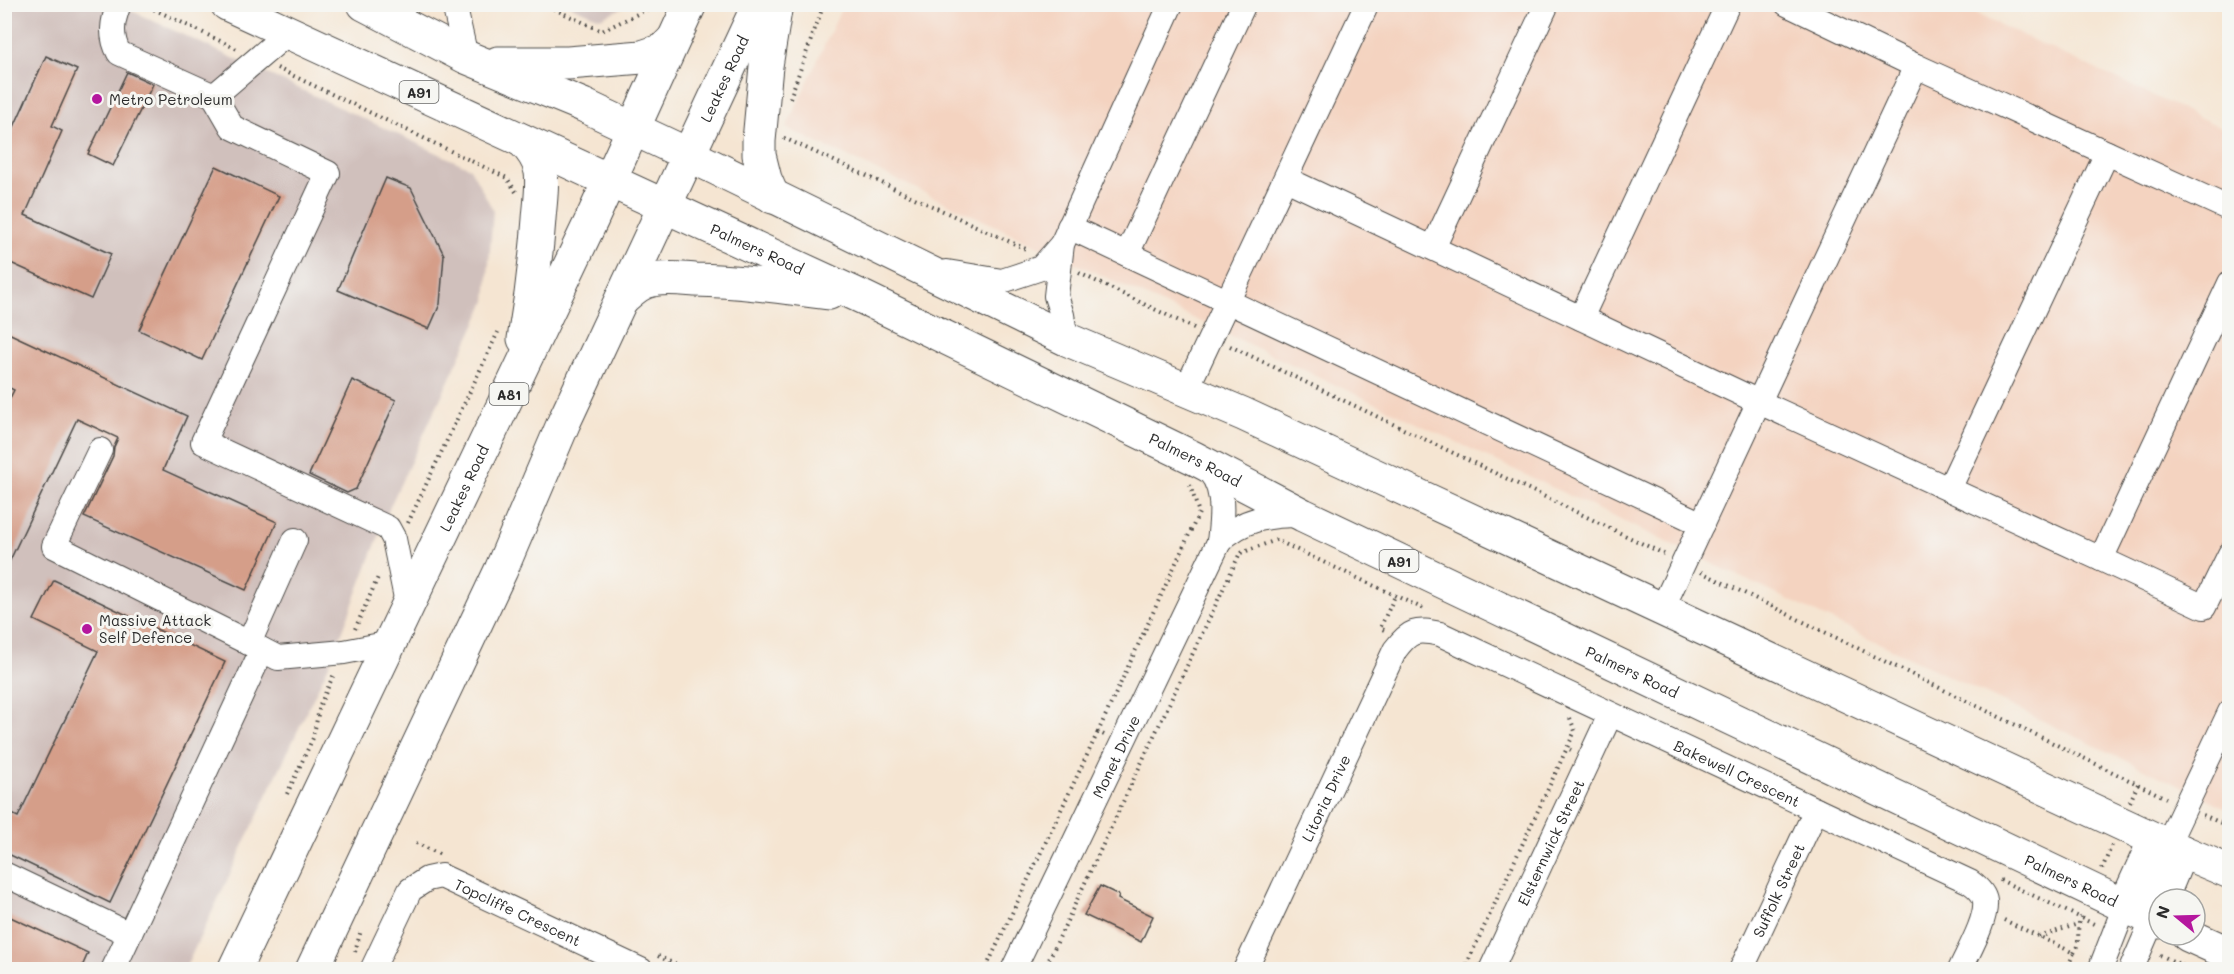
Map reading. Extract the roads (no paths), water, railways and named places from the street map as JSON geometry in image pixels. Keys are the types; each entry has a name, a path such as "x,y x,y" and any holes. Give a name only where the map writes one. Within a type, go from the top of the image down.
{"highway":[{"name":"Palmers Road","path":"228,4 864,298 1190,467 1302,515 2086,904 2147,910"},
{"path":"364,4 474,60 583,105 689,155 1066,339 1372,474 2121,824 2229,872"},
{"name":"Leakes Road","path":"234,969 408,608 634,129 690,4"},
{"name":"Leakes Road","path":"312,969 501,570 564,422 759,4"},
{"path":"773,197 765,179 759,155 759,141 766,66 776,4"},
{"path":"474,60 568,63 642,57 663,50 674,40"},
{"path":"519,373 536,262 541,188 538,161 523,141"},
{"path":"622,299 642,283 669,279 744,281 864,298"},
{"path":"2157,887 2168,845"},
{"path":"2207,944 2229,954"}],"street":[{"path":"118,4 113,20 113,42 119,53 214,96 232,127 328,173 203,442 388,528 394,539 408,608"},
{"path":"454,4 474,60"},
{"path":"1066,339 1056,296 1060,249 1171,4"},
{"path":"1127,254 1244,4"},
{"path":"1186,390 1287,179 1367,4"},
{"path":"1433,248 1547,4"},
{"path":"1581,318 1728,4"},
{"path":"1787,4 1916,66 2229,209"},
{"path":"214,96 289,32"},
{"path":"1662,609 1916,66"},
{"path":"1949,489 2107,153"},
{"path":"1287,179 1759,402 2204,607 2229,554"},
{"path":"917,266 1002,281 1023,276 1041,268 1060,249 1127,254 1702,524"},
{"path":"2101,559 2229,283"},
{"path":"100,450 54,546 278,658 344,652 391,643"},
{"name":"Monet Drive","path":"1190,467 1212,471 1221,491 1230,548"},
{"name":"Monet Drive","path":"1013,969 1230,548 1232,530 1256,519 1272,515 1302,515"},
{"path":"112,969 255,647 296,540"},
{"name":"Bakewell Crescent","path":"1413,632 1440,634 1970,882 1980,890 1985,899 1984,910 1981,923 1960,969"},
{"name":"Litoria Drive","path":"1245,969 1395,650 1404,637 1413,632"},
{"path":"2168,845 2229,712"},
{"name":"Elsternwick Street","path":"1491,969 1610,715"},
{"name":"Suffolk Street","path":"1741,969 1816,810"},
{"path":"4,874 129,934"},
{"name":"Topcliffe Crescent","path":"372,969 410,890 427,879 441,876 641,969"},
{"path":"2100,969 2147,915"},
{"path":"2131,969 2147,922"}],"place":[{"name":"Metro Petroleum","path":"97,99"},
{"name":"Massive Attack Self Defence","path":"87,629"}]}
